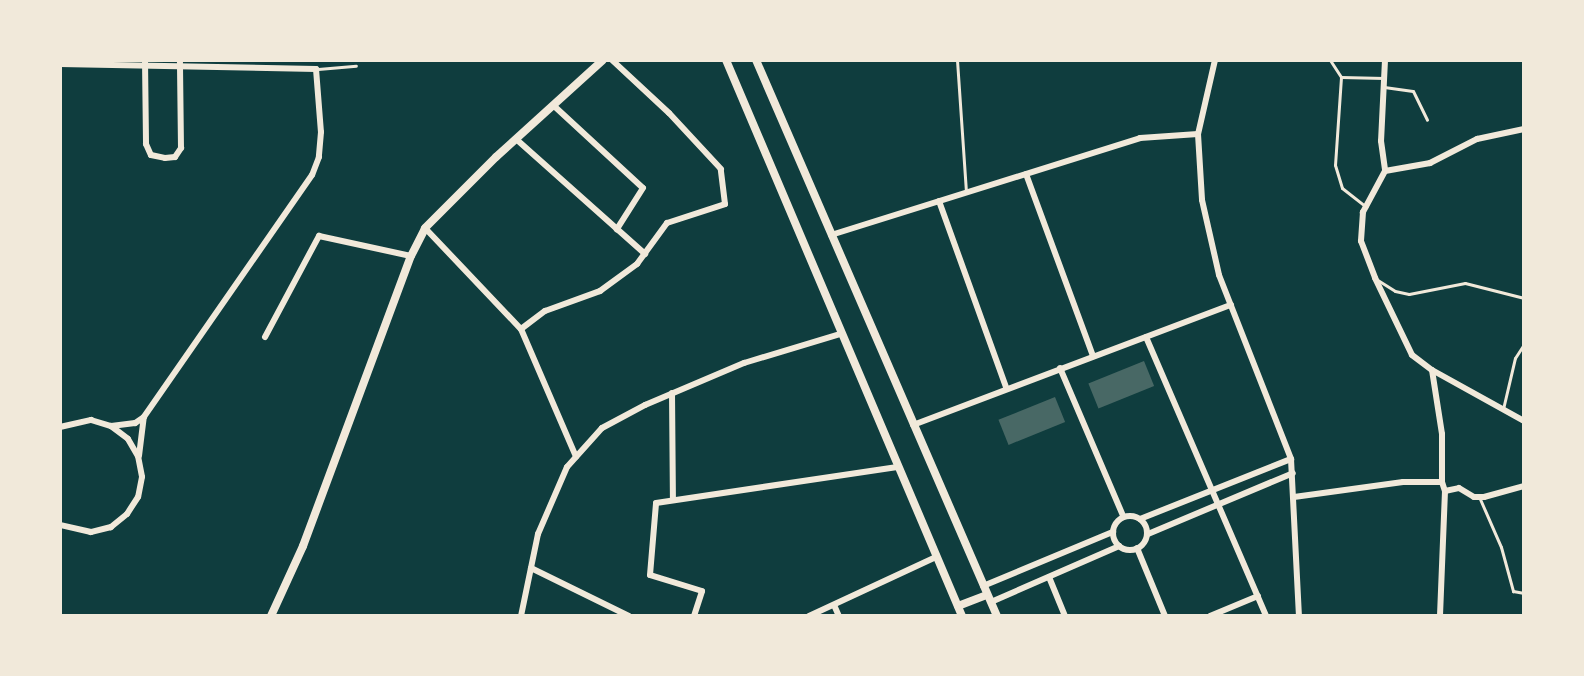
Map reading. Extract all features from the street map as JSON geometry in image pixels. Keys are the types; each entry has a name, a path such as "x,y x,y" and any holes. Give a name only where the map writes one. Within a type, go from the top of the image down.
{"main road":[{"path":"726,60 840,334 962,616"},
{"path":"756,60 912,425 997,616"},
{"path":"958,606 987,594"}],"street":[{"path":"271,616 303,546 411,256 426,228 516,139 603,60"},
{"path":"521,329 545,311 600,291 637,264 667,223 725,204 721,169 669,113 612,60"},
{"path":"1215,60 1198,134 1209,241 1231,305 1291,459 1299,616"},
{"path":"1385,60 1381,141 1385,171 1366,207 1361,241 1375,278 1408,348 1432,370 1524,421"},
{"path":"145,63 146,144 151,154 165,158 175,157 181,148 180,63"},
{"path":"60,64 180,63 316,69 321,132 319,157 312,174 144,417 135,423 111,426"},
{"path":"553,105 643,188 617,229"},
{"path":"1385,171 1430,163 1477,140 1524,129"},
{"path":"831,235 1140,138 1198,134"},
{"path":"516,139 645,254"},
{"path":"1026,174 1093,356"},
{"path":"939,201 1006,387"},
{"path":"426,228 521,329 576,457"},
{"path":"265,337 319,236 411,256"},
{"path":"912,425 1006,387 1231,305"},
{"path":"521,616 537,534 567,467 602,428 672,393 744,363 840,334"},
{"path":"1146,337 1209,492 1217,505 1266,616"},
{"path":"1060,368 1123,516"},
{"path":"1432,370 1442,434 1442,482 1445,491 1440,616"},
{"path":"672,393 673,500"},
{"path":"60,525 91,532 111,527 127,514 138,497 142,477 138,456 144,417"},
{"path":"60,427 91,420 111,426 128,439 138,456"},
{"path":"1123,516 1140,519 1291,459"},
{"path":"694,616 702,591 650,575 656,503 897,467"},
{"path":"1113,532 1119,546 1127,550 1137,548 1148,534 1293,473"},
{"path":"1294,497 1403,482 1442,482"},
{"path":"1445,491 1460,488 1480,497 1524,486"},
{"path":"987,594 1113,532 1123,516"},
{"path":"1140,519 1148,534"},
{"path":"987,594 1049,577 1119,546"},
{"path":"1137,548 1165,616"},
{"path":"809,616 936,557"},
{"path":"531,568 629,616"},
{"path":"1049,577 1065,616"},
{"path":"1210,616 1258,596"},
{"path":"834,605 839,616"}],"lane":[{"path":"957,60 966,192"},
{"path":"1330,60 1341,77 1335,165 1342,188 1366,207"},
{"path":"316,69 356,66"},
{"path":"1341,77 1384,78"},
{"path":"1383,86 1413,92 1427,120"},
{"path":"1375,278 1395,291 1409,294 1465,284 1524,298"},
{"path":"1503,409 1515,358 1524,344"},
{"path":"1480,497 1501,547 1513,591 1524,593"}],"building":[{"path":"1144,361 1154,386 1098,409 1088,383"},
{"path":"1055,397 1065,422 1009,445 998,420"}]}
